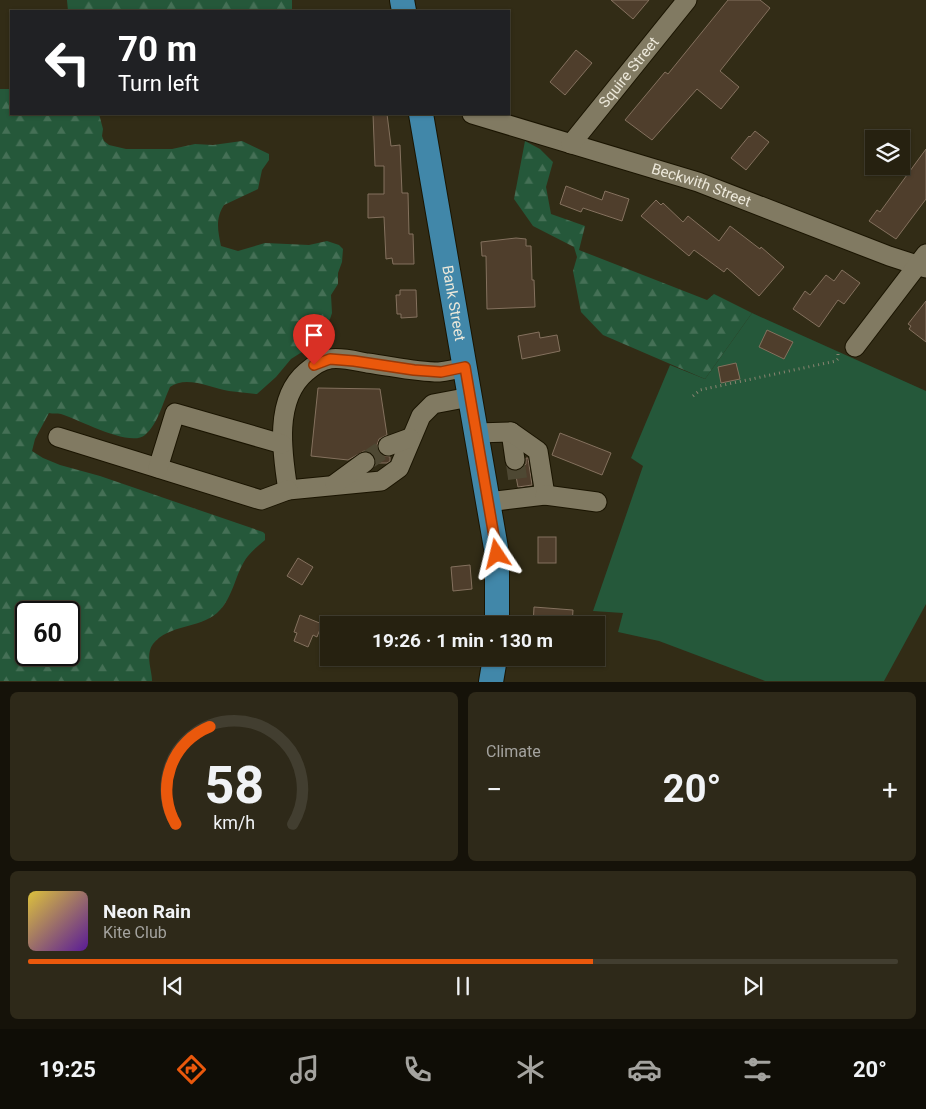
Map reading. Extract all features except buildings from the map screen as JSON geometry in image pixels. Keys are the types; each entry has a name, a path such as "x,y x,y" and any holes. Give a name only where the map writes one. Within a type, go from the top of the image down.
{"main road":[{"name":"Bank Street","path":"421,115 497,554 497,616"},
{"path":"491,682 494,666"}],"street":[{"name":"Squire Street","path":"571,144 687,0"},
{"name":"Beckwith Street","path":"475,115 698,182 889,256 923,262"},
{"path":"846,346 923,262"},
{"path":"288,490 282,456 286,408 292,387 314,365 330,359 441,372 465,367"},
{"path":"58,437 261,500 288,490 381,481 399,468 410,438 421,416 434,404 470,397"},
{"path":"158,468 175,413 282,444"},
{"path":"511,432 514,460"},
{"path":"476,433 511,432 538,450 545,495"},
{"path":"388,446 410,438"},
{"path":"334,485 365,462"},
{"path":"488,502 519,493 597,502"}],"path":[{"path":"693,396 700,390 836,360 846,346"}],"green space":[{"path":"67,0 292,0 292,10 68,10"},
{"path":"0,89 10,89 10,115 99,115 104,141 109,145 126,149 172,149 195,144 213,145 242,141 269,154 269,160 262,170 258,189 224,205 221,210 218,225 221,246 238,251 265,243 309,245 327,241 339,245 343,249 342,262 338,273 338,284 331,295 332,313 330,319 321,327 319,338 316,343 291,359 276,377 257,394 229,391 199,383 183,382 170,387 150,430 138,438 116,435 61,414 49,413 35,439 32,451 43,458 265,534 265,540 244,562 223,607 202,622 167,633 153,644 149,658 152,681 0,681"},
{"path":"525,141 540,149 553,162 546,187 551,214 585,226 579,250 707,300 714,294 752,313 705,379 603,335 581,312 573,271 577,257 574,247 533,226 514,199"},
{"path":"752,313 926,391 926,604 884,681 765,681 659,641 618,632 623,613 593,611 643,466 631,458 670,365 705,379"}],"tunnel":[{"path":"365,462 388,446"},
{"path":"515,460 519,489"}],"route":[{"path":"314,365 330,359 441,372 465,367 497,554"}]}
